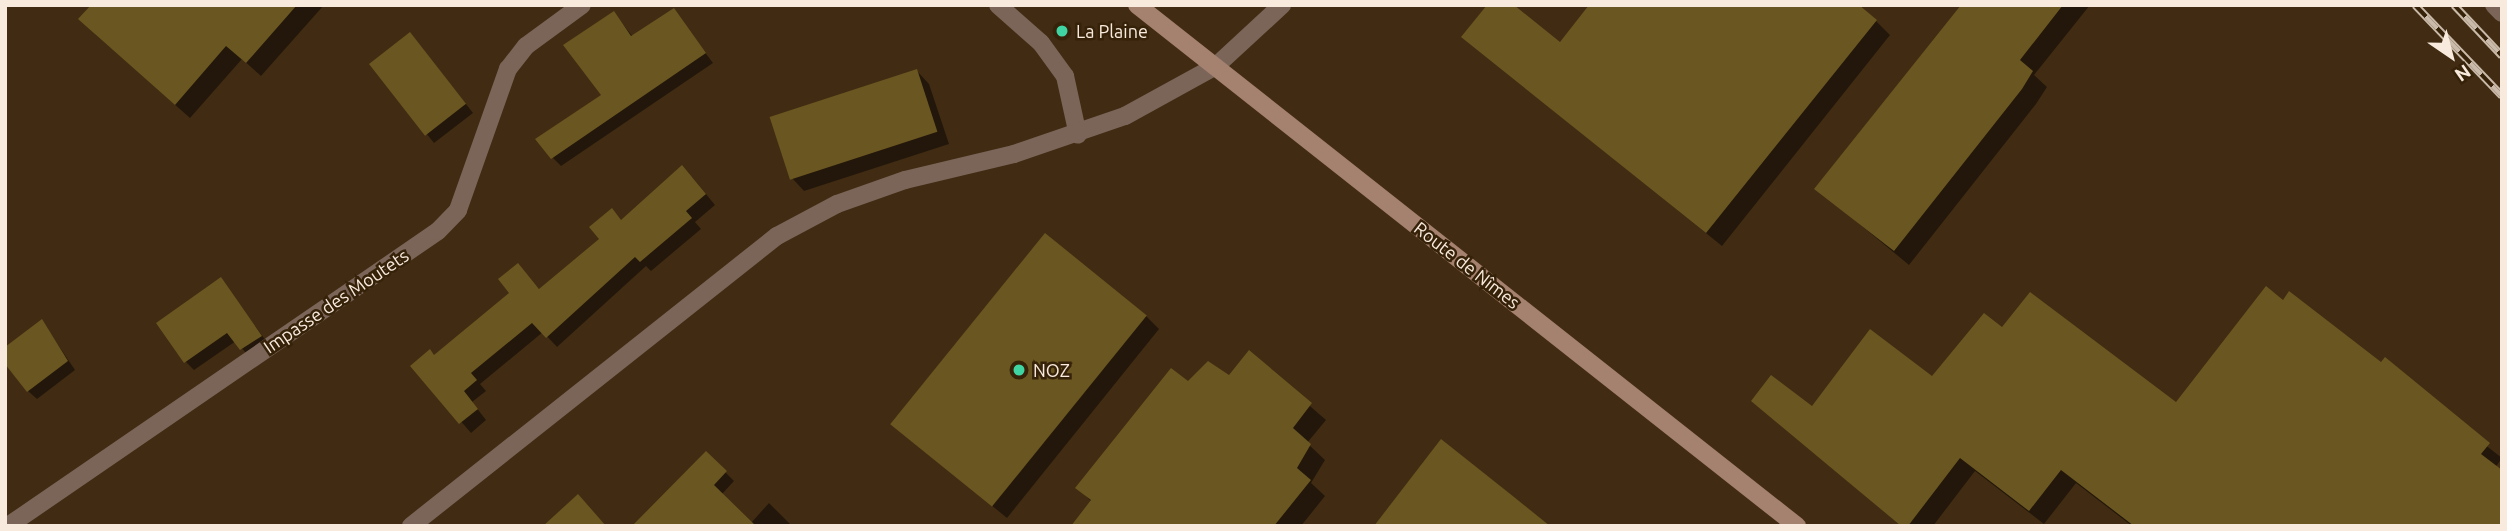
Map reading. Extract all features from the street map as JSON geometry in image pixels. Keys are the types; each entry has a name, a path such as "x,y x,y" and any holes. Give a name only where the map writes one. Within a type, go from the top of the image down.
{"main road":[{"name":"Route de Nîmes","path":"1137,5 1797,526"}],"street":[{"path":"998,5 1041,43 1065,76 1078,135"},
{"path":"411,526 777,236 837,204 905,180 1078,135 1216,66 1282,5"},
{"path":"2494,5 2502,13"},
{"name":"Impasse des Moutets","path":"8,526 438,231 458,210 508,69 526,46 581,6"}],"building":[{"path":"91,5 297,5 246,63 226,46 175,105 78,19"},
{"path":"1487,5 1514,5 1560,42 1589,5 1859,5 1877,20 1706,233 1461,37"},
{"path":"1961,5 2063,5 2020,60 2033,71 2022,89 1894,251 1814,189"},
{"path":"674,8 706,53 551,159 535,139 601,95 563,45 614,11 631,36"},
{"path":"410,32 466,104 425,136 369,64"},
{"path":"917,69 937,132 790,180 770,117"},
{"path":"682,165 706,194 686,211 692,218 640,262 635,257 546,338 532,323 471,373 477,380 464,391 478,409 459,424 410,366 430,349 434,355 509,293 498,279 518,263 539,289 599,239 589,227 612,208 621,220"},
{"name":"NOZ","path":"1045,233 1147,315 992,507 890,424"},
{"path":"221,277 262,336 240,350 227,333 184,363 156,323"},
{"path":"2266,286 2283,300 2289,291 2381,362 2385,357 2490,443 2481,454 2502,470 2502,526 2134,526 2061,470 2029,511 1960,458 1908,526 1901,526 1751,401 1771,375 1812,406 1870,329 1932,376 1984,313 2002,327 2030,292 2176,402"},
{"path":"42,319 68,361 27,392 5,364 5,347"},
{"path":"1249,350 1312,403 1293,428 1311,444 1297,468 1311,480 1274,526 1071,526 1091,500 1075,488 1171,368 1188,381 1208,361 1229,375"},
{"path":"1441,439 1514,497 1550,526 1374,526"},
{"path":"706,451 727,471 714,485 756,526 632,526"},
{"path":"578,494 606,526 543,526"}],"railway":[{"path":"2415,5 2502,96"},
{"path":"2454,5 2502,56"}],"place":[{"name":"La Plaine","path":"1062,31"},
{"name":"NOZ","path":"1019,370"}]}
